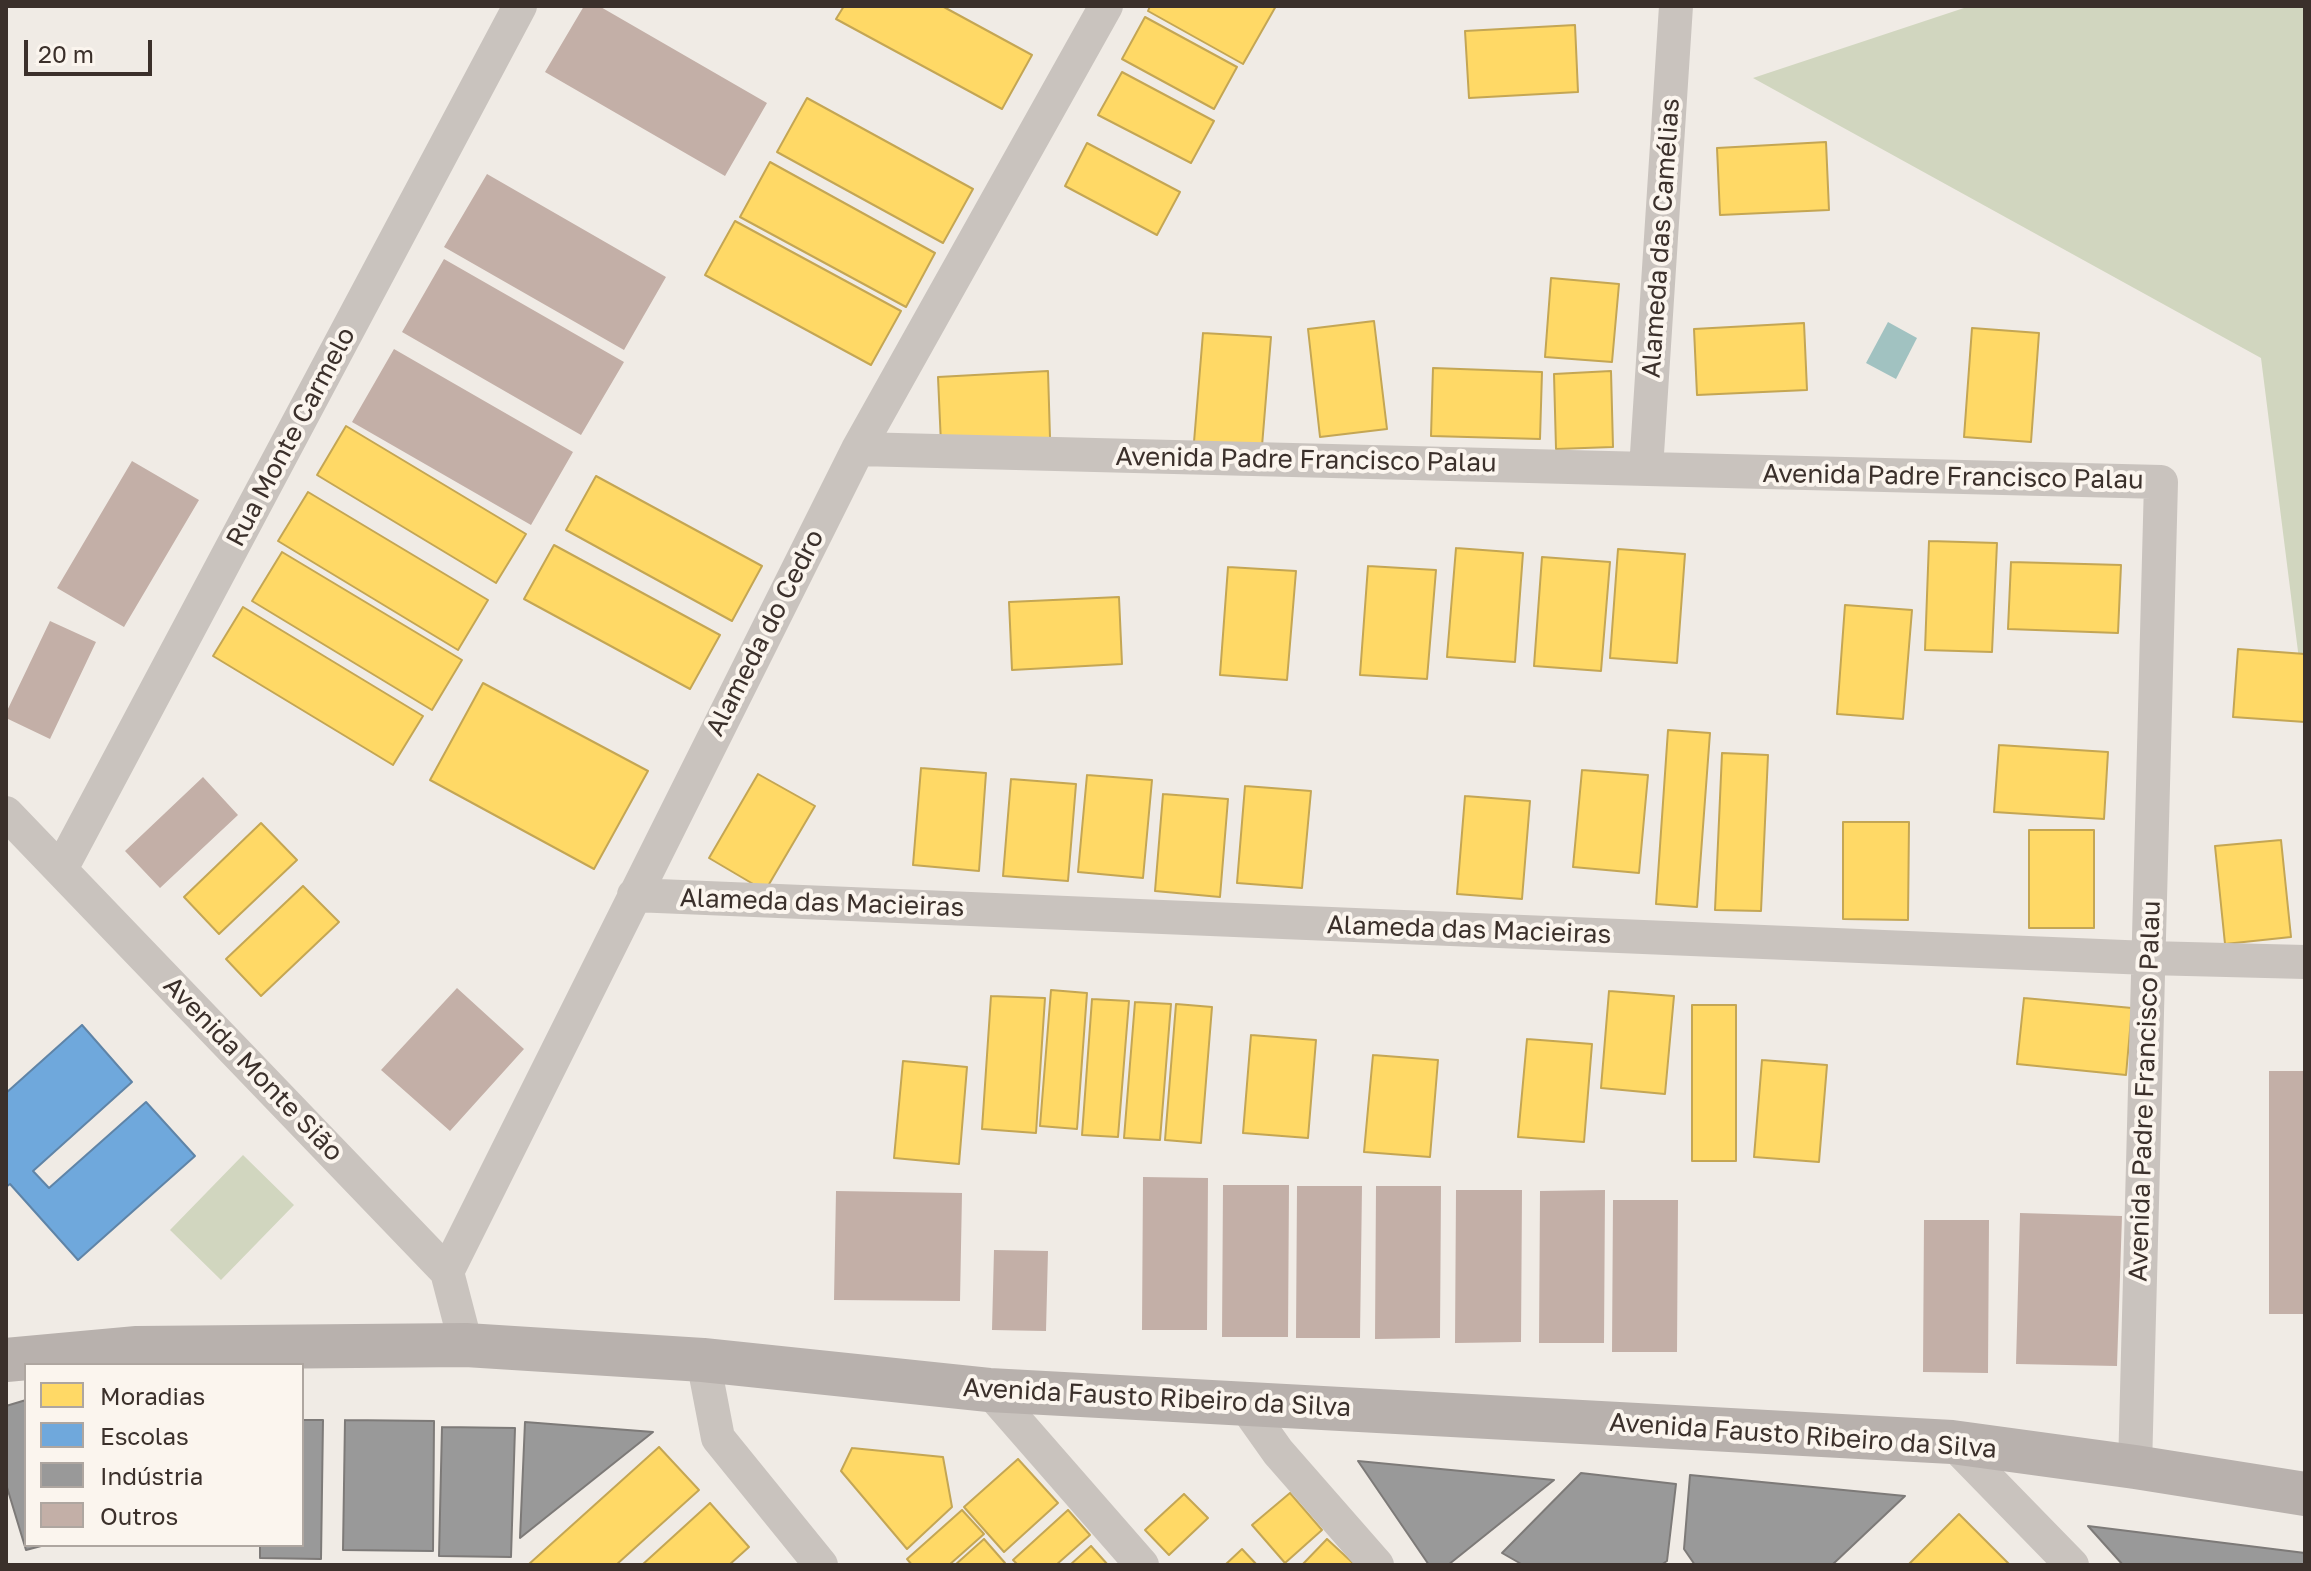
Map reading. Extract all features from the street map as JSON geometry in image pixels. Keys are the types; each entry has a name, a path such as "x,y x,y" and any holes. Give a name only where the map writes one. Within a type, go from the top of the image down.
{"main road":[{"name":"Avenida Fausto Ribeiro da Silva","path":"6,1360 137,1348 466,1345 703,1360 989,1390 1952,1442 2305,1494"}],"street":[{"name":"Rua Monte Carmelo","path":"61,869 520,6"},
{"name":"Alameda do Cedro","path":"447,1272 858,449 1106,6"},
{"name":"Alameda das Camélias","path":"1646,469 1676,6"},
{"name":"Avenida Padre Francisco Palau","path":"858,449 2161,482 2135,1467"},
{"name":"Avenida Monte Sião","path":"6,813 447,1272 466,1345"},
{"name":"Alameda das Macieiras","path":"634,895 2305,962"},
{"path":"703,1360 718,1438 821,1565"},
{"path":"989,1390 1142,1565"},
{"path":"1244,1404 1278,1452 1377,1565"},
{"path":"1952,1442 2072,1565"}],"green space":[{"path":"1970,6 2305,6 2305,707 2261,358 1753,78"},
{"path":"243,1155 294,1205 221,1280 170,1230"}],"water":[{"path":"1888,322 1917,338 1896,379 1866,363"}],"building: Moradias":[{"path":"844,6 942,6 1032,55 1002,109 836,19"},
{"path":"1150,6 1276,6 1243,64 1148,11"},
{"path":"1145,17 1237,67 1214,109 1122,59"},
{"path":"1575,25 1578,92 1469,98 1465,31"},
{"path":"1122,72 1214,121 1191,163 1098,115"},
{"path":"807,98 973,189 943,243 777,152"},
{"path":"1826,142 1829,210 1720,215 1717,148"},
{"path":"1087,143 1180,192 1157,235 1065,186"},
{"path":"770,162 935,253 906,307 740,217"},
{"path":"735,221 901,311 871,365 705,275"},
{"path":"1551,278 1619,284 1612,362 1545,357"},
{"path":"1374,321 1387,429 1320,437 1308,329"},
{"path":"1804,323 1807,390 1697,395 1694,329"},
{"path":"1972,328 2039,333 2031,442 1964,437"},
{"path":"1203,333 1271,337 1262,446 1194,442"},
{"path":"1433,368 1542,372 1540,439 1431,436"},
{"path":"1048,371 1050,438 941,444 938,377"},
{"path":"1611,371 1613,447 1556,449 1554,374"},
{"path":"346,426 526,534 496,583 317,475"},
{"path":"596,476 762,566 732,621 566,530"},
{"path":"308,492 488,600 458,650 278,541"},
{"path":"1929,541 1997,543 1992,652 1925,650"},
{"path":"554,545 720,635 690,689 524,599"},
{"path":"1456,548 1523,553 1515,662 1447,657"},
{"path":"1618,549 1685,554 1677,663 1610,658"},
{"path":"282,552 462,660 432,710 252,601"},
{"path":"1542,557 1610,562 1601,671 1534,666"},
{"path":"2011,562 2121,565 2118,633 2008,629"},
{"path":"1368,566 1436,570 1427,679 1360,675"},
{"path":"1228,567 1296,571 1287,680 1220,675"},
{"path":"1119,597 1122,664 1012,670 1009,602"},
{"path":"1845,605 1912,610 1903,719 1837,714"},
{"path":"243,607 423,716 393,765 213,656"},
{"path":"2238,649 2305,654 2305,722 2233,717"},
{"path":"483,683 648,771 594,869 430,780"},
{"path":"1668,730 1710,733 1697,907 1656,904"},
{"path":"1999,745 2108,752 2104,819 1994,812"},
{"path":"1722,753 1768,755 1761,911 1715,910"},
{"path":"921,768 986,773 979,871 913,865"},
{"path":"1582,770 1648,775 1639,873 1573,867"},
{"path":"758,774 815,806 765,891 709,858"},
{"path":"1087,775 1152,780 1143,878 1078,872"},
{"path":"1011,779 1076,784 1068,881 1003,876"},
{"path":"1245,786 1311,791 1302,888 1237,883"},
{"path":"1163,794 1228,799 1220,897 1155,891"},
{"path":"1465,796 1530,801 1522,899 1457,894"},
{"path":"1843,822 1909,822 1908,920 1843,919"},
{"path":"261,823 297,860 219,934 184,897"},
{"path":"2029,830 2094,830 2094,928 2029,928"},
{"path":"2281,840 2291,937 2225,944 2215,846"},
{"path":"303,886 339,922 261,996 226,959"},
{"path":"1051,990 1087,993 1077,1129 1040,1126"},
{"path":"1609,991 1674,996 1665,1094 1601,1088"},
{"path":"991,996 1045,998 1036,1133 982,1129"},
{"path":"2024,998 2132,1008 2126,1075 2017,1064"},
{"path":"1092,999 1129,1001 1118,1137 1082,1135"},
{"path":"1135,1002 1171,1004 1160,1140 1124,1138"},
{"path":"1176,1004 1212,1007 1201,1143 1165,1140"},
{"path":"1692,1005 1736,1005 1736,1161 1692,1161"},
{"path":"1251,1035 1316,1040 1308,1138 1243,1133"},
{"path":"1527,1039 1592,1044 1584,1142 1518,1137"},
{"path":"1373,1055 1438,1060 1430,1157 1364,1152"},
{"path":"1762,1060 1827,1065 1819,1162 1754,1157"},
{"path":"903,1061 967,1067 959,1164 894,1158"},
{"path":"659,1447 699,1490 616,1565 529,1564"},
{"path":"852,1448 943,1457 952,1507 907,1549 841,1471"},
{"path":"1018,1459 1058,1503 1004,1552 964,1507"},
{"path":"1290,1493 1322,1530 1285,1563 1252,1525"},
{"path":"1184,1494 1208,1518 1169,1555 1145,1530"},
{"path":"710,1503 749,1547 729,1565 642,1565"},
{"path":"962,1510 984,1534 949,1565 912,1565 907,1559"},
{"path":"1068,1510 1090,1535 1056,1565 1018,1565 1013,1560"},
{"path":"1959,1514 2010,1565 1908,1565"},
{"path":"984,1539 1005,1563 1003,1565 955,1565"},
{"path":"1327,1539 1355,1565 1302,1565"},
{"path":"1091,1546 1108,1565 1070,1565"},
{"path":"1242,1549 1257,1565 1225,1565"}],"building: Escolas":[{"path":"82,1025 132,1082 33,1171 49,1188 146,1102 195,1156 78,1260 10,1184 6,1187 6,1093"}],"building: Indústria":[{"path":"24,1401 24,1543 6,1484 6,1406"},
{"path":"304,1420 323,1420 321,1559 260,1558 260,1547 304,1547"},
{"path":"345,1420 434,1421 433,1551 343,1550"},
{"path":"525,1422 653,1432 520,1538"},
{"path":"442,1427 515,1428 511,1557 439,1556"},
{"path":"1358,1461 1554,1480 1448,1565 1429,1565"},
{"path":"1581,1473 1676,1484 1667,1561 1661,1565 1523,1565 1502,1553"},
{"path":"1690,1475 1905,1496 1832,1565 1695,1565 1684,1549"},
{"path":"2088,1526 2305,1553 2305,1565 2123,1565"}],"building: Outros":[{"path":"584,6 599,6 767,103 725,176 545,72"},
{"path":"487,174 666,277 624,350 444,247"},
{"path":"444,259 624,362 581,435 402,332"},
{"path":"394,349 573,452 531,525 352,422"},
{"path":"132,461 199,500 124,627 57,588"},
{"path":"50,621 96,642 50,739 6,718 6,713"},
{"path":"203,777 238,815 160,888 125,851"},
{"path":"457,988 524,1049 450,1131 381,1070"},
{"path":"2269,1071 2305,1071 2305,1314 2269,1314"},
{"path":"1143,1177 1208,1178 1207,1330 1142,1330"},
{"path":"1223,1185 1289,1185 1288,1337 1222,1337"},
{"path":"1297,1186 1362,1186 1360,1338 1296,1338"},
{"path":"1376,1186 1441,1186 1440,1338 1375,1339"},
{"path":"1456,1190 1522,1190 1521,1342 1455,1343"},
{"path":"1605,1190 1604,1343 1539,1343 1540,1191"},
{"path":"836,1191 962,1193 960,1301 834,1300"},
{"path":"1613,1200 1678,1200 1677,1352 1612,1352"},
{"path":"2020,1213 2122,1216 2117,1366 2016,1364"},
{"path":"1924,1220 1989,1220 1988,1373 1923,1372"},
{"path":"994,1250 1048,1251 1046,1331 992,1330"}]}
